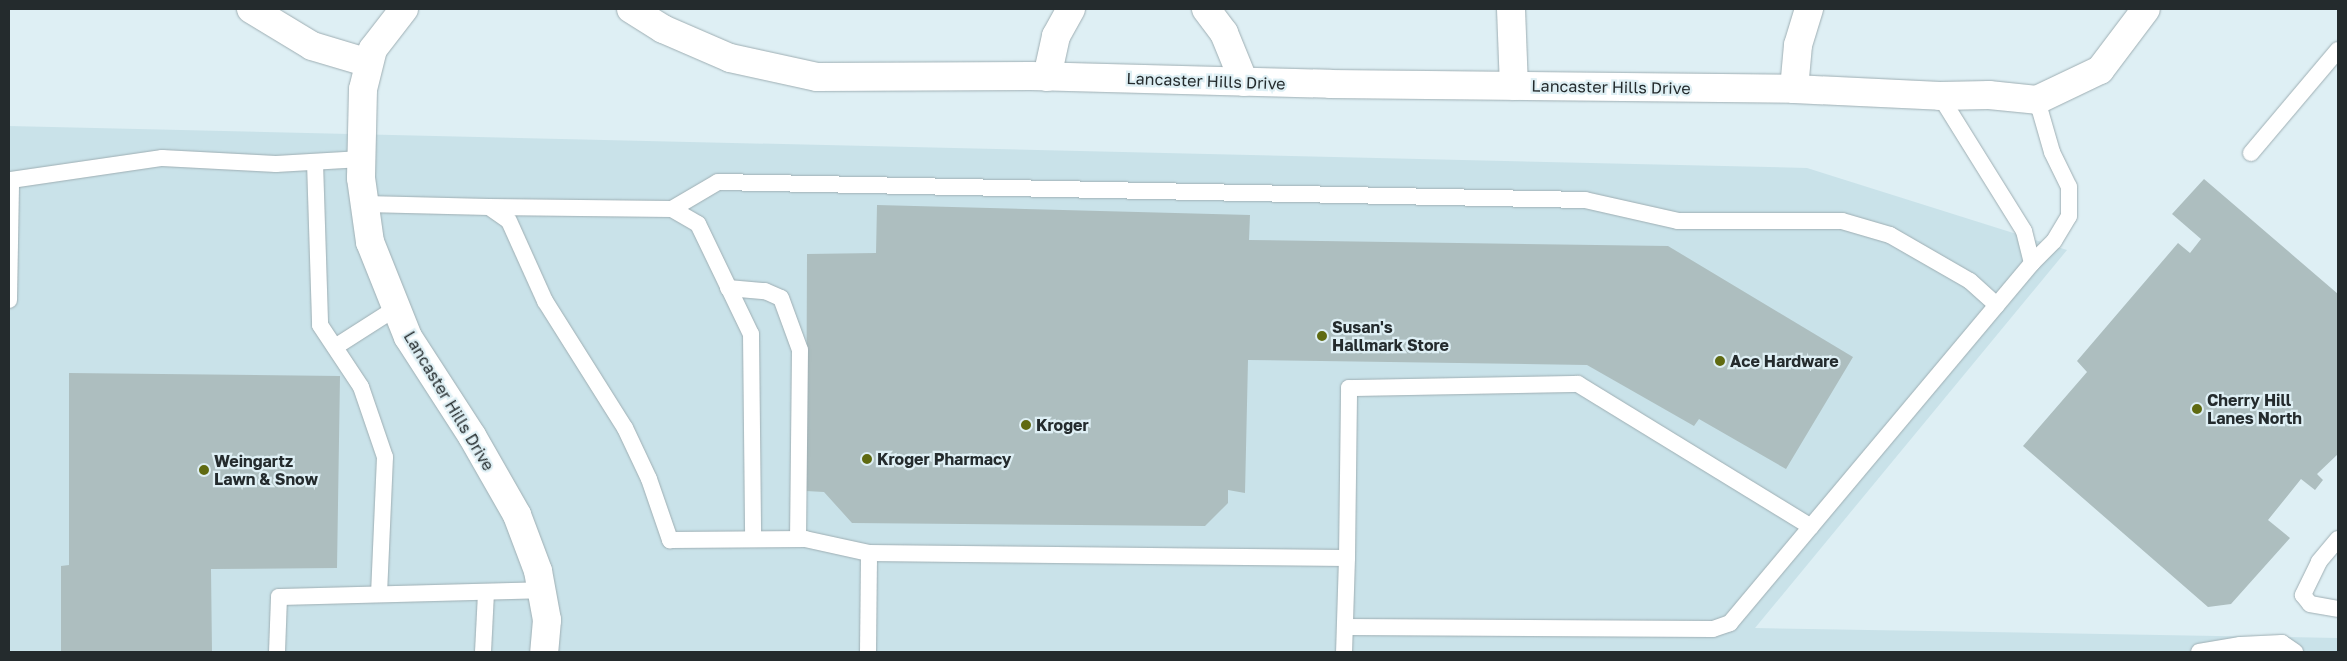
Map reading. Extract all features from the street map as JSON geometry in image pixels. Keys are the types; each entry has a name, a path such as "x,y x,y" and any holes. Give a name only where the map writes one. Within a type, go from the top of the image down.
{"street":[{"path":"251,9 312,46 369,63"},
{"name":"Lancaster Hills Drive","path":"404,9 373,49 363,89 362,159 370,242 408,337 472,436 517,515 538,571 542,590 547,620 544,652"},
{"name":"Lancaster Hills Drive","path":"631,9 663,29 730,58 817,77 1047,77 1244,82 1794,89 1940,96 1989,95 2037,100"},
{"path":"1047,77 1056,36 1071,9"},
{"path":"1206,9 1224,33 1244,82"},
{"path":"1511,9 1514,86"},
{"path":"1794,89 1798,45 1809,9"},
{"path":"2037,100 2100,70 2146,9"}],"lane":[{"path":"2251,153 2338,50"},
{"path":"1940,96 2024,231 2032,263"},
{"path":"1345,628 1713,629 1730,623 2032,263 2054,242 2069,216 2069,187 2052,152 2037,100"},
{"path":"9,300 11,180 162,158 276,164 362,159"},
{"path":"315,162 320,325 361,387 386,458 379,594"},
{"path":"672,209 718,182 1585,200 1678,221 1842,221 1890,235 1970,280 1997,305"},
{"path":"365,204 672,209 698,224 751,334 753,539"},
{"path":"489,207 509,221 545,300 625,428 649,479 670,540 798,539 869,553 1347,558"},
{"path":"728,288 765,291 780,298 800,350 798,539"},
{"path":"335,347 396,308"},
{"path":"1344,652 1349,388 1578,384 1811,527"},
{"path":"2338,539 2319,562 2304,595 2310,604 2338,609"},
{"path":"868,652 869,553"},
{"path":"277,652 279,597 542,590"},
{"path":"483,652 486,592"},
{"path":"2199,652 2240,645 2282,643 2295,652"}],"shaded area":[{"path":"9,126 1807,168 2067,250 1755,628 2338,638 2338,652 9,652"}],"building":[{"name":"Cherry Hill Lanes North","path":"2204,179 2338,294 2338,454 2317,474 2323,480 2315,490 2301,479 2268,520 2290,538 2231,604 2208,607 2023,446 2087,372 2077,361 2178,243 2190,253 2201,239 2172,214"},
{"name":"Kroger","path":"877,205 1250,215 1249,240 1668,246 1853,357 1786,469 1699,419 1694,426 1587,365 1248,360 1245,493 1228,490 1228,503 1205,526 852,523 824,492 806,491 807,254 876,253"},
{"name":"Weingartz Lawn & Snow","path":"69,373 340,376 337,568 211,569 212,652 61,652 61,566 69,565"}],"place":[{"name":"Susan's Hallmark Store","path":"1322,336"},
{"name":"Ace Hardware","path":"1720,361"},
{"name":"Cherry Hill Lanes North","path":"2197,409"},
{"name":"Kroger","path":"1026,425"},
{"name":"Kroger Pharmacy","path":"867,459"},
{"name":"Weingartz Lawn & Snow","path":"204,470"}]}
